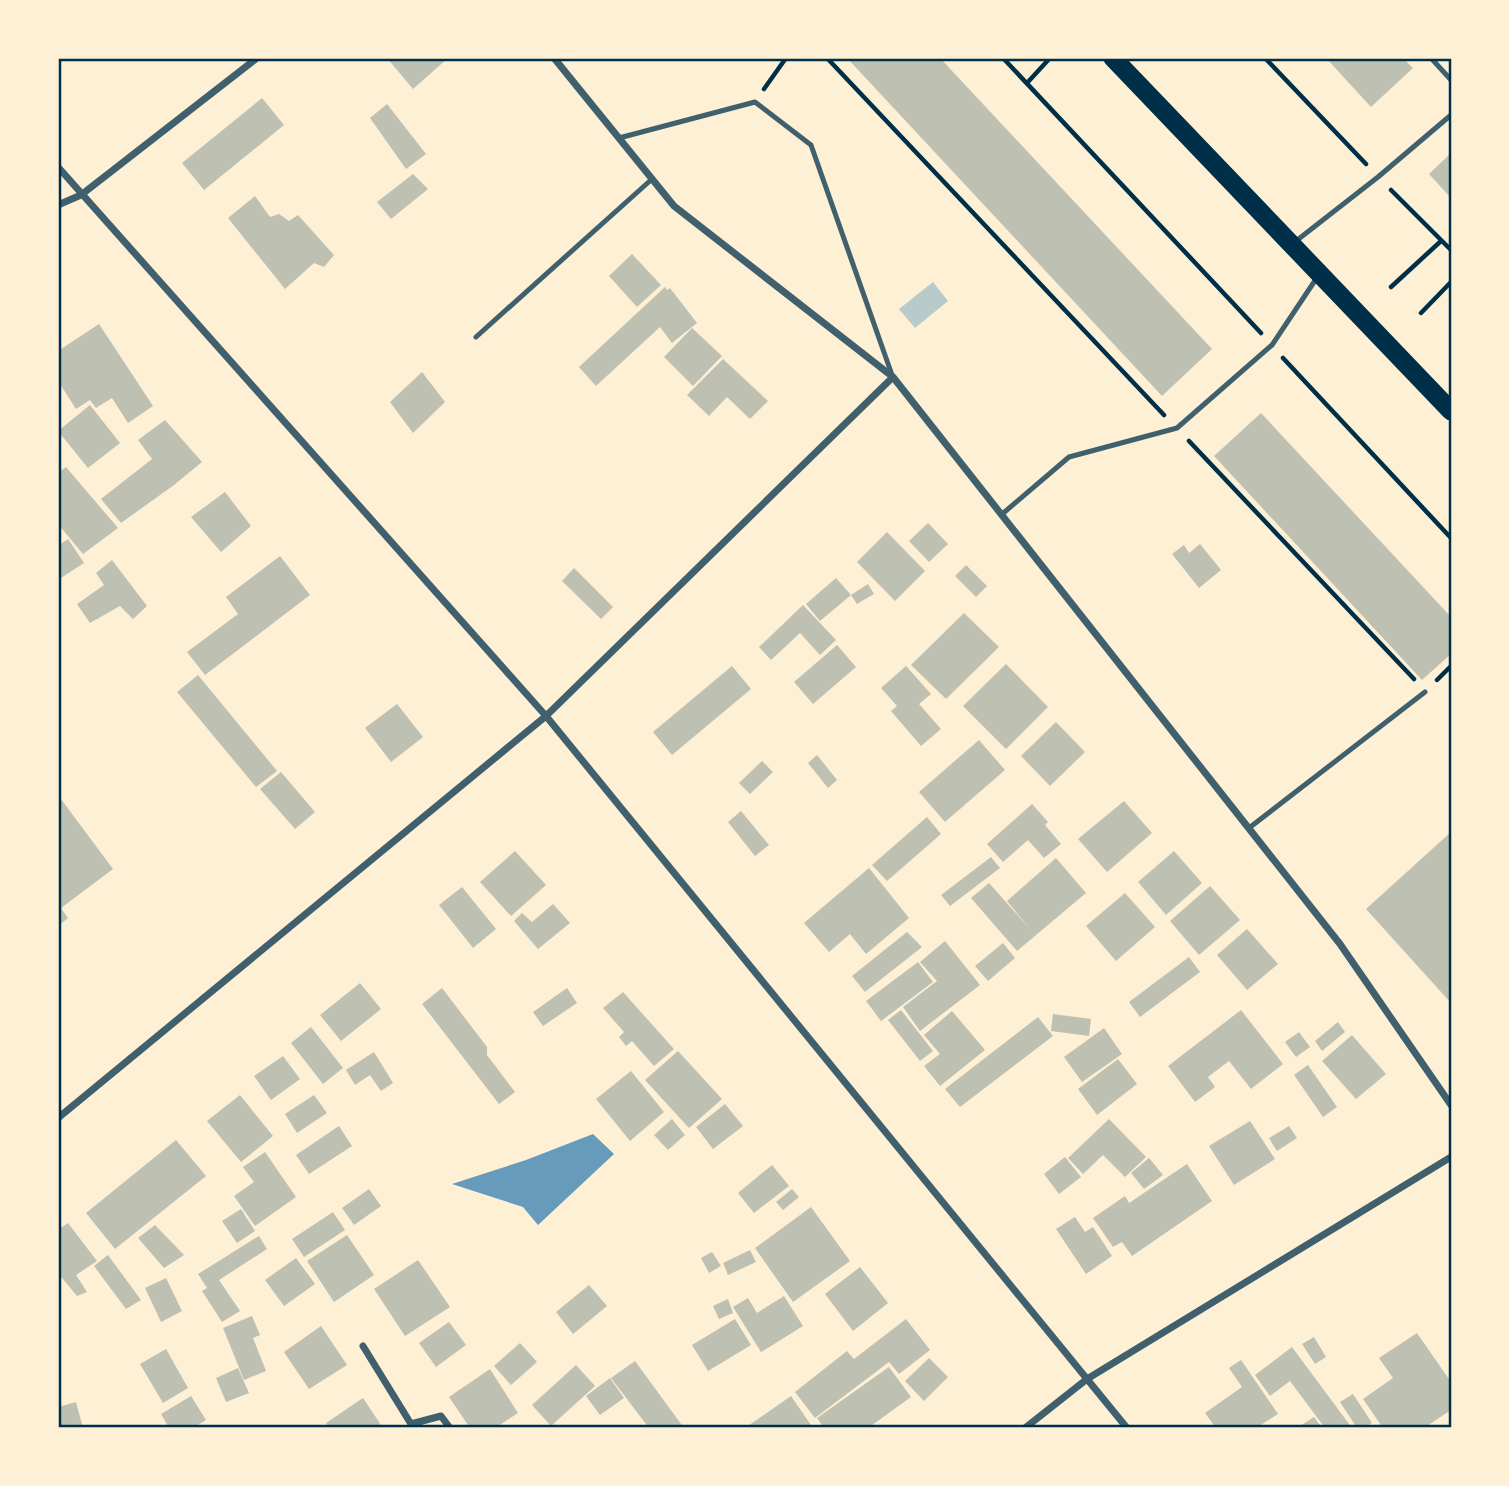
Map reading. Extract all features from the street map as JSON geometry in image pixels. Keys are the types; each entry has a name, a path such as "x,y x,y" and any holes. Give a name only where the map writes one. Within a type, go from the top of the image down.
{"highway":[{"path":"1113,58 1451,411"}],"street":[{"path":"58,205 81,195 257,58"},
{"path":"554,58 674,206 893,377 1340,944 1451,1105"},
{"path":"58,167 546,716 1126,1428"},
{"path":"58,1118 546,716 893,377"},
{"path":"1025,1428 1087,1380 1451,1157"},
{"path":"363,1346 411,1424 441,1416 450,1428"}],"lane":[{"path":"1432,58 1451,80"},
{"path":"619,138 755,102 811,145 893,377"},
{"path":"1290,245 1378,177 1451,115"},
{"path":"476,337 652,180"},
{"path":"1002,515 1069,457 1177,428 1272,345 1320,274"},
{"path":"1249,828 1425,692"}],"path":[{"path":"755,102 786,58"},
{"path":"827,58 1425,692"},
{"path":"1003,58 1451,537"},
{"path":"1027,83 1050,58"},
{"path":"1265,58 1451,250"},
{"path":"1391,287 1441,240"},
{"path":"1421,313 1451,282"}],"shaded area":[{"path":"933,282 948,301 915,328 899,309"}],"water":[{"path":"593,1134 614,1154 538,1225 523,1207 452,1184 526,1160"}],"building":[{"path":"387,58 448,58 413,89"},
{"path":"847,58 940,58 1212,349 1162,396"},
{"path":"1326,58 1403,58 1413,68 1371,107"},
{"path":"262,98 284,125 204,190 182,163"},
{"path":"387,104 426,154 406,169 370,118"},
{"path":"1451,153 1451,198 1429,174"},
{"path":"413,174 428,189 391,219 377,202"},
{"path":"255,196 270,217 279,214 289,221 298,215 334,255 324,267 314,263 285,289 228,218"},
{"path":"632,254 661,285 637,307 609,276"},
{"path":"665,287 667,290 670,288 697,323 672,343 660,327 596,386 579,367"},
{"path":"99,324 153,406 128,423 112,398 96,408 90,400 76,409 60,384 58,385 58,351"},
{"path":"692,328 722,356 693,386 664,357"},
{"path":"723,359 768,401 750,419 727,397 709,416 687,395"},
{"path":"422,372 445,402 413,433 390,402"},
{"path":"90,405 120,443 88,468 58,431"},
{"path":"1261,413 1451,617 1451,654 1422,680 1214,456"},
{"path":"165,420 202,462 121,523 101,499 152,459 138,440"},
{"path":"66,467 118,528 83,554 58,524 58,473"},
{"path":"225,492 251,526 221,552 191,517"},
{"path":"928,523 948,544 929,562 909,541"},
{"path":"887,532 925,571 895,601 857,562"},
{"path":"68,539 84,563 58,580 58,546"},
{"path":"1200,544 1221,570 1199,588 1172,554 1184,545 1189,553"},
{"path":"280,556 310,595 205,675 187,652 238,614 226,597"},
{"path":"112,560 147,606 133,619 120,606 90,623 77,604 104,585 96,573"},
{"path":"966,565 987,586 976,597 955,576"},
{"path":"574,568 613,607 601,619 562,581"},
{"path":"836,578 851,595 820,621 806,604"},
{"path":"868,584 874,594 857,604 851,595"},
{"path":"803,605 836,640 820,655 800,633 771,660 759,647"},
{"path":"964,613 999,647 946,699 911,665"},
{"path":"837,645 856,667 813,704 794,682"},
{"path":"1006,664 1048,707 1006,749 963,706"},
{"path":"732,666 751,689 672,755 653,732"},
{"path":"906,666 931,694 919,704 941,729 921,746 891,711 897,706 881,688"},
{"path":"198,675 277,771 256,787 177,692"},
{"path":"397,704 423,737 391,762 365,728"},
{"path":"1056,722 1085,752 1050,786 1021,756"},
{"path":"979,740 1005,770 945,822 919,792"},
{"path":"817,755 837,780 828,788 808,763"},
{"path":"762,761 773,772 750,794 739,783"},
{"path":"281,772 315,812 295,829 260,789"},
{"path":"58,795 113,869 61,908 68,918 58,926"},
{"path":"1124,801 1152,833 1107,872 1078,839"},
{"path":"1032,804 1048,822 1045,825 1061,844 1044,858 1028,840 1003,862 987,844"},
{"path":"741,811 769,845 755,856 728,822"},
{"path":"927,817 941,834 887,881 872,865"},
{"path":"1451,832 1451,1003 1366,909"},
{"path":"515,851 546,885 511,916 480,882"},
{"path":"1174,851 1202,883 1166,915 1138,882"},
{"path":"991,857 1000,868 950,906 941,895"},
{"path":"1056,858 1086,893 1017,951 971,898 989,883 1031,930 1007,901"},
{"path":"869,868 909,918 866,954 850,934 829,952 804,923"},
{"path":"1210,886 1240,920 1199,955 1170,921"},
{"path":"462,887 496,929 473,948 439,905"},
{"path":"1125,893 1155,927 1116,961 1086,926"},
{"path":"553,904 570,923 538,949 514,921 522,913 532,922"},
{"path":"1247,929 1278,964 1247,990 1217,955"},
{"path":"907,932 922,947 865,992 852,976"},
{"path":"945,941 980,985 920,1031 903,1007 937,981 920,962"},
{"path":"1003,943 1015,958 988,981 975,966"},
{"path":"1189,957 1200,972 1140,1017 1129,1002"},
{"path":"918,962 933,982 881,1021 866,1001"},
{"path":"360,983 381,1009 341,1041 320,1015"},
{"path":"442,988 487,1047 487,1055 515,1092 499,1104 422,1004"},
{"path":"567,988 577,1003 543,1026 533,1012"},
{"path":"623,992 674,1049 654,1066 632,1041 626,1046 619,1037 624,1032 603,1008"},
{"path":"901,1010 933,1051 920,1061 888,1020"},
{"path":"1241,1010 1283,1064 1251,1089 1229,1061 1208,1077 1215,1087 1195,1102 1168,1066"},
{"path":"952,1011 985,1050 940,1086 924,1066 940,1054 924,1035"},
{"path":"1053,1014 1091,1019 1089,1036 1051,1031"},
{"path":"1038,1017 1053,1036 960,1107 945,1089"},
{"path":"1338,1022 1345,1032 1322,1051 1315,1041"},
{"path":"311,1027 343,1068 323,1084 291,1043"},
{"path":"1104,1028 1122,1054 1082,1082 1064,1057"},
{"path":"1299,1032 1310,1047 1296,1057 1285,1042"},
{"path":"1352,1035 1386,1074 1356,1099 1322,1061"},
{"path":"678,1051 722,1099 689,1128 645,1080"},
{"path":"374,1052 393,1083 381,1091 370,1075 355,1085 346,1070"},
{"path":"283,1056 300,1079 271,1100 254,1076"},
{"path":"1118,1059 1137,1084 1097,1115 1078,1089"},
{"path":"1308,1065 1337,1107 1323,1117 1294,1075"},
{"path":"631,1071 664,1112 630,1141 596,1099"},
{"path":"240,1095 273,1136 241,1162 207,1121"},
{"path":"314,1095 327,1113 297,1133 285,1114"},
{"path":"725,1104 743,1126 713,1149 696,1127"},
{"path":"672,1119 685,1135 668,1150 654,1135"},
{"path":"1109,1119 1146,1157 1125,1177 1103,1155 1083,1174 1068,1158"},
{"path":"1250,1121 1275,1159 1234,1185 1209,1146"},
{"path":"339,1126 352,1146 309,1174 296,1155"},
{"path":"1289,1126 1297,1138 1277,1151 1269,1138"},
{"path":"176,1140 206,1176 115,1249 86,1213"},
{"path":"265,1152 296,1197 255,1226 234,1196 254,1182 243,1167"},
{"path":"1065,1157 1081,1177 1059,1194 1044,1174"},
{"path":"1149,1158 1163,1175 1144,1189 1131,1173"},
{"path":"1187,1164 1212,1201 1132,1256 1122,1242 1113,1247 1093,1218 1125,1196 1129,1203"},
{"path":"772,1165 789,1186 754,1213 738,1193"},
{"path":"369,1189 381,1206 354,1225 342,1208"},
{"path":"792,1189 799,1197 783,1210 776,1202"},
{"path":"811,1207 850,1261 793,1302 755,1248"},
{"path":"241,1209 255,1231 237,1243 222,1221"},
{"path":"333,1212 345,1230 304,1257 292,1239"},
{"path":"1075,1217 1085,1232 1093,1227 1112,1256 1086,1274 1056,1229"},
{"path":"68,1223 97,1261 76,1275 87,1292 77,1296 58,1273 58,1230"},
{"path":"155,1225 184,1255 164,1268 138,1238"},
{"path":"347,1235 374,1275 334,1302 307,1261"},
{"path":"259,1236 267,1249 219,1280 240,1311 222,1322 202,1291 207,1288 198,1274"},
{"path":"750,1250 756,1262 728,1275 723,1263"},
{"path":"712,1252 721,1266 709,1273 701,1258"},
{"path":"108,1255 141,1300 126,1309 94,1266"},
{"path":"296,1258 315,1284 284,1306 265,1280"},
{"path":"418,1260 450,1307 405,1336 374,1289"},
{"path":"860,1267 888,1303 853,1331 825,1294"},
{"path":"166,1278 182,1311 161,1322 145,1288"},
{"path":"589,1285 607,1306 573,1334 556,1312"},
{"path":"784,1296 803,1326 761,1352 733,1307 748,1298 757,1313"},
{"path":"728,1299 733,1313 719,1319 713,1306"},
{"path":"252,1316 260,1335 253,1338 266,1371 244,1380 223,1328"},
{"path":"735,1319 751,1345 708,1371 692,1345"},
{"path":"906,1319 930,1350 899,1374 889,1362 815,1418 795,1392 847,1351 854,1359"},
{"path":"449,1322 466,1345 436,1367 419,1343"},
{"path":"321,1326 347,1365 309,1389 284,1352"},
{"path":"1417,1333 1451,1382 1451,1410 1424,1428 1383,1428 1363,1399 1393,1378 1379,1358"},
{"path":"1314,1337 1326,1357 1315,1364 1302,1344"},
{"path":"520,1343 537,1362 511,1385 494,1366"},
{"path":"1292,1347 1352,1428 1325,1428 1290,1381 1270,1396 1255,1375"},
{"path":"166,1349 188,1388 163,1403 140,1364"},
{"path":"929,1358 948,1377 924,1401 905,1381"},
{"path":"1241,1360 1278,1414 1256,1428 1216,1428 1205,1413 1242,1387 1229,1368"},
{"path":"635,1361 684,1428 649,1428 611,1378"},
{"path":"576,1365 595,1386 551,1426 532,1405"},
{"path":"889,1367 911,1397 868,1428 824,1428 817,1418"},
{"path":"238,1368 249,1393 226,1402 216,1378"},
{"path":"490,1369 518,1413 495,1428 470,1428 449,1397"},
{"path":"610,1378 624,1398 600,1415 586,1396"},
{"path":"1353,1394 1372,1423 1363,1428 1357,1428 1340,1402"},
{"path":"191,1396 206,1420 193,1428 169,1428 161,1414"},
{"path":"791,1396 813,1428 745,1428"},
{"path":"363,1398 383,1428 329,1428 326,1423"},
{"path":"76,1402 83,1428 58,1428 58,1407"},
{"path":"1314,1417 1322,1428 1297,1428"}]}
